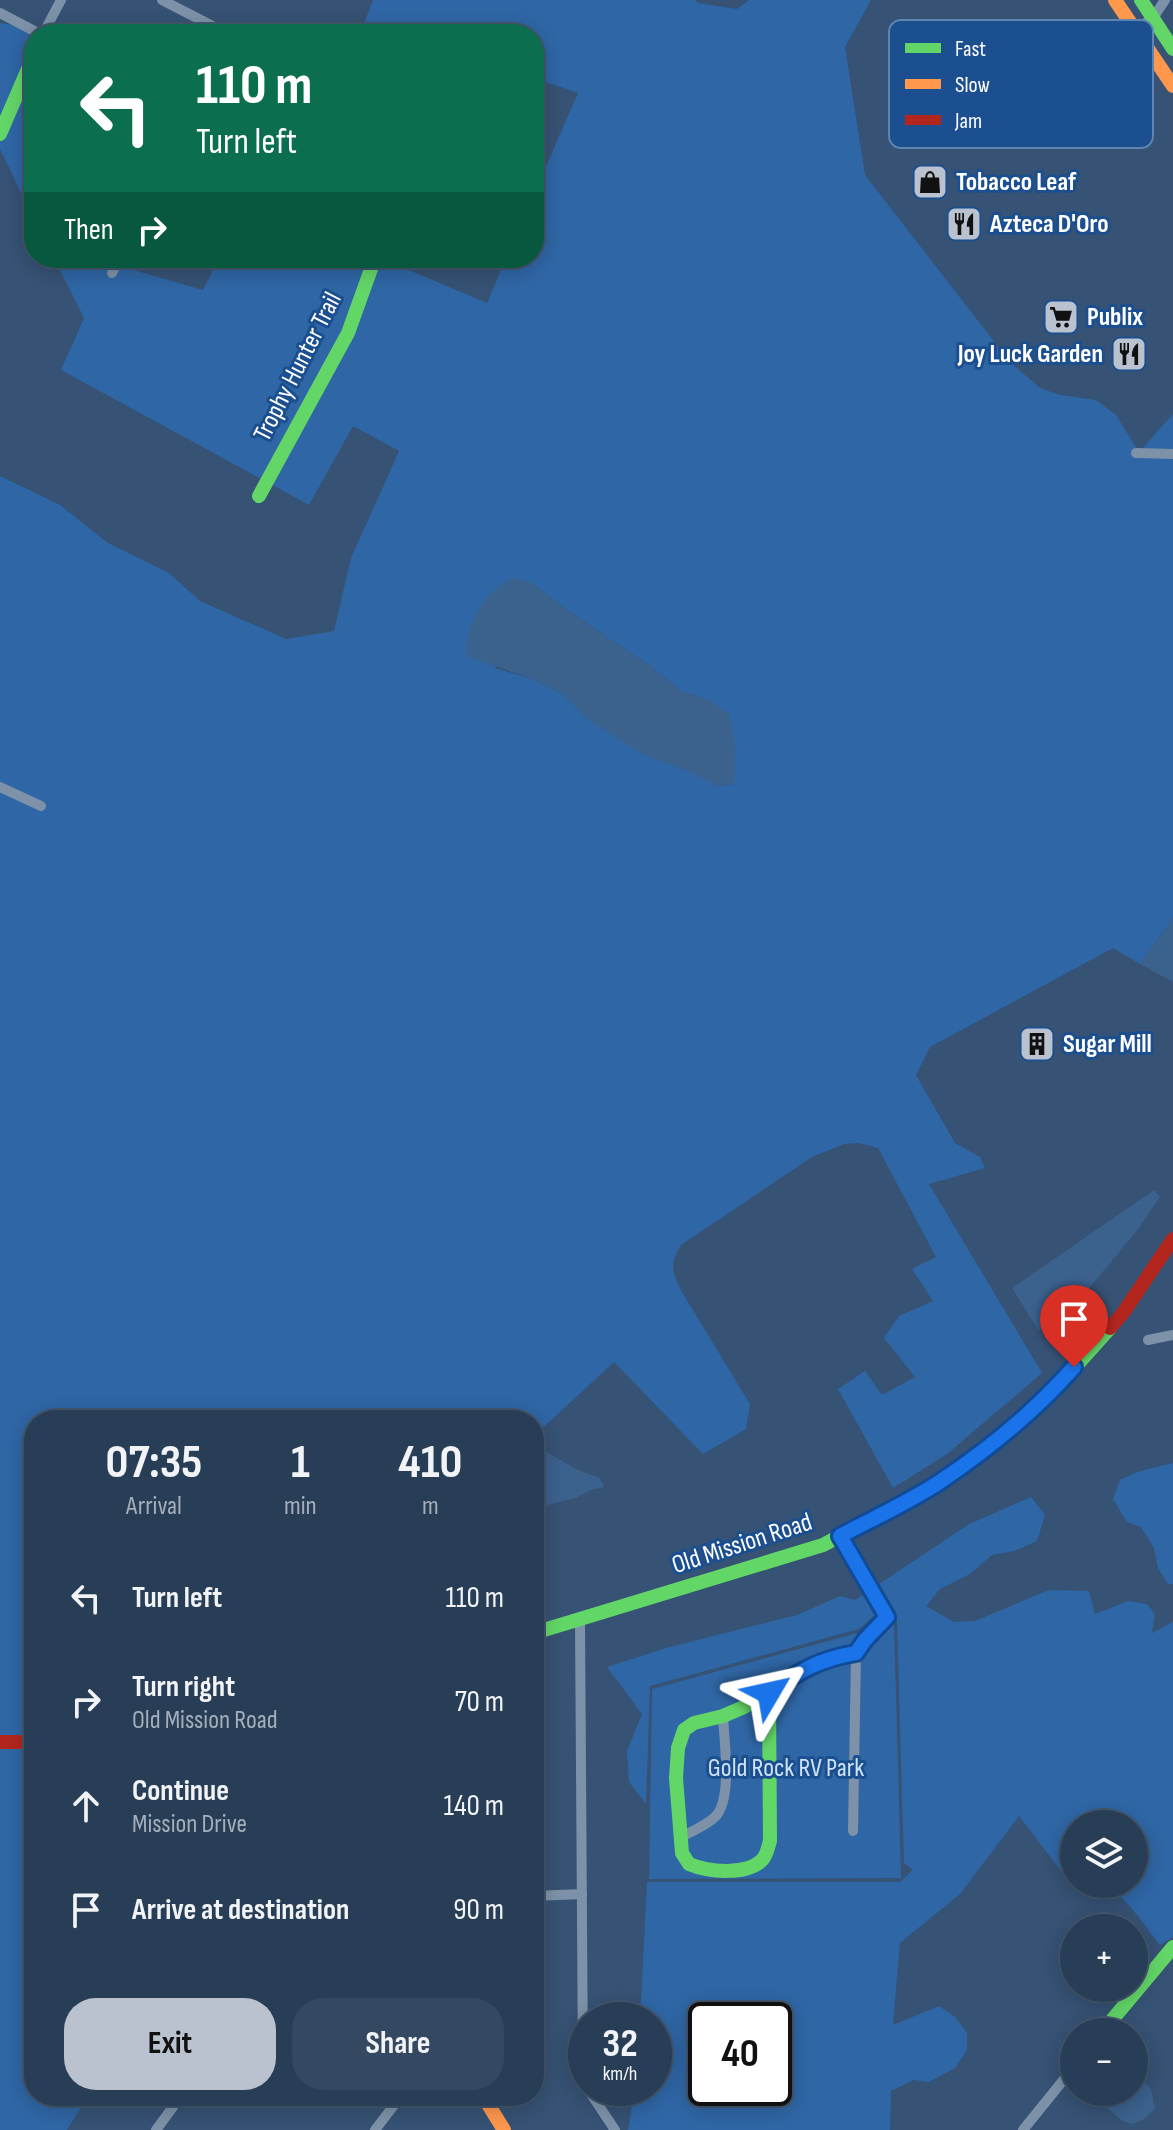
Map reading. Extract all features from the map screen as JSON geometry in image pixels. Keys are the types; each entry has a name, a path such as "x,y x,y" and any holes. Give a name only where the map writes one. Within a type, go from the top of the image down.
{"street":[{"path":"48,24 61,0"},
{"path":"162,0 209,24"},
{"path":"1115,0 1128,20"},
{"path":"1141,0 1173,49"},
{"path":"1150,20 1165,0"},
{"path":"0,13 24,25"},
{"path":"1153,57 1173,86"},
{"path":"0,134 24,78"},
{"path":"112,273 115,268"},
{"name":"Trophy Hunter Trail","path":"259,496 348,333 371,268"},
{"path":"1136,453 1173,454"},
{"path":"0,787 41,806"},
{"name":"Old Mission Road","path":"544,1630 823,1545 936,1484 991,1443 1058,1386 1123,1313 1173,1239"},
{"path":"1148,1340 1173,1335"},
{"path":"840,1536 887,1617 856,1653 853,1831"},
{"path":"580,1620 583,2002"},
{"path":"769,1693 770,1841 764,1859 752,1867 704,1869 688,1863 682,1853 677,1764 680,1739 685,1729 697,1720 723,1716 769,1693 802,1669 832,1657 856,1653"},
{"path":"681,1837 717,1816 723,1805 723,1716"},
{"path":"0,1742 24,1742"},
{"path":"544,1896 582,1894"},
{"path":"1114,2018 1173,1947"},
{"path":"1023,2130 1060,2084"},
{"path":"156,2130 174,2106"},
{"path":"375,2130 393,2106"},
{"path":"489,2106 504,2130"},
{"path":"599,2106 615,2130"}],"green space":[{"path":"373,0 695,0 737,9 749,0 871,0 845,47 865,175 1010,362 1040,388 1060,395 1096,400 1116,415 1139,452 1173,414 1173,918 1140,964 1113,948 930,1047 916,1075 955,1143 980,1157 985,1168 929,1184 1042,1373 947,1454 893,1488 838,1389 865,1371 882,1395 915,1377 884,1338 899,1316 933,1301 912,1269 936,1257 878,1148 858,1143 844,1144 812,1157 681,1245 677,1252 673,1268 682,1292 750,1404 746,1429 703,1454 614,1362 544,1427 544,1410 24,1410 24,1737 0,1738 0,476 60,505 108,543 169,573 200,601 286,639 334,631 351,558 399,451 353,426 309,505 61,370 84,318 59,268 126,268 203,290 214,268 404,268 487,303 502,268 544,268 544,171 578,93 544,81 544,24 364,24","holes":["532,583 681,691 710,701 734,770 734,784 718,786 591,722 563,694 532,679 495,668"]},
{"path":"0,23 24,26 24,198 0,149"},
{"path":"1173,1463 1173,1584 1168,1584 1158,1568 1154,1548 1141,1527 1127,1522 1113,1499 1120,1480 1137,1472"},
{"path":"1031,1497 1045,1515 1037,1541 1014,1551 992,1555 970,1574 940,1589 926,1606 954,1622 975,1621 1049,1590 1089,1591 1095,1614 1128,1601 1147,1604 1155,1614 1152,1633 1173,1622 1173,1937 1160,1945 1148,1929 1148,1914 1137,1914 1122,1898 1148,1898 1148,1810 1060,1810 1060,1870 1019,1816 960,1894 900,1943 893,2025 939,2006 955,2017 967,2033 967,2050 955,2068 929,2082 913,2080 891,2091 890,2130 628,2130 632,2106 672,2106 672,2002 641,2002 647,1882 900,1882 913,1870 904,1863 897,1620 888,1621 878,1612 859,1629 650,1686 646,1804 629,1782 627,1751 642,1714 607,1667 666,1648 797,1615 840,1596 855,1600 969,1524"},
{"name":"Gold Rock RV Park","path":"894,1623 901,1878 649,1879 652,1689"},
{"path":"0,1747 24,1747 24,2106 82,2106 67,2130 0,2130"}],"shaded area":[{"path":"513,578 532,583 681,691 710,701 729,714 735,745 734,784 718,786 646,756 591,722 563,694 532,679 466,656 469,632 478,610 493,592"},
{"path":"1173,918 1173,982 1140,964"},
{"path":"1154,1190 1160,1197 1136,1232 1055,1329 1038,1330 1012,1288"},
{"path":"544,1451 600,1478 604,1487 544,1506"},
{"path":"1148,2086 1155,2109 1143,2120 1132,2124 1122,2121 1105,2106 1148,2106"}],"traffic: fast":[{"path":"1141,0 1173,49"},
{"path":"0,134 24,78"},
{"path":"259,496 348,333 371,268"},
{"path":"544,1630 823,1545 936,1484 991,1443 1058,1386 1110,1328"},
{"path":"769,1693 770,1841 766,1855 756,1864 738,1870 706,1869 689,1864 682,1853 676,1778 678,1748 684,1730 694,1723 744,1707 809,1666 856,1653"},
{"path":"1114,2018 1173,1947"}],"traffic: slow":[{"path":"1115,0 1128,20"},
{"path":"1153,56 1173,86"},
{"path":"489,2106 504,2130"}],"traffic: jam":[{"path":"1110,1328 1173,1239"},
{"path":"0,1742 24,1742"}],"place":[{"name":"Tobacco Leaf","path":"930,182"},
{"name":"Azteca D'Oro","path":"964,224"},
{"name":"Publix","path":"1061,317"},
{"name":"Joy Luck Garden","path":"1129,354"},
{"name":"Sugar Mill","path":"1037,1044"}],"route":[{"path":"769,1693 802,1669 832,1657 856,1653 887,1617 840,1536 936,1484 991,1443 1058,1386 1074,1367"}]}
